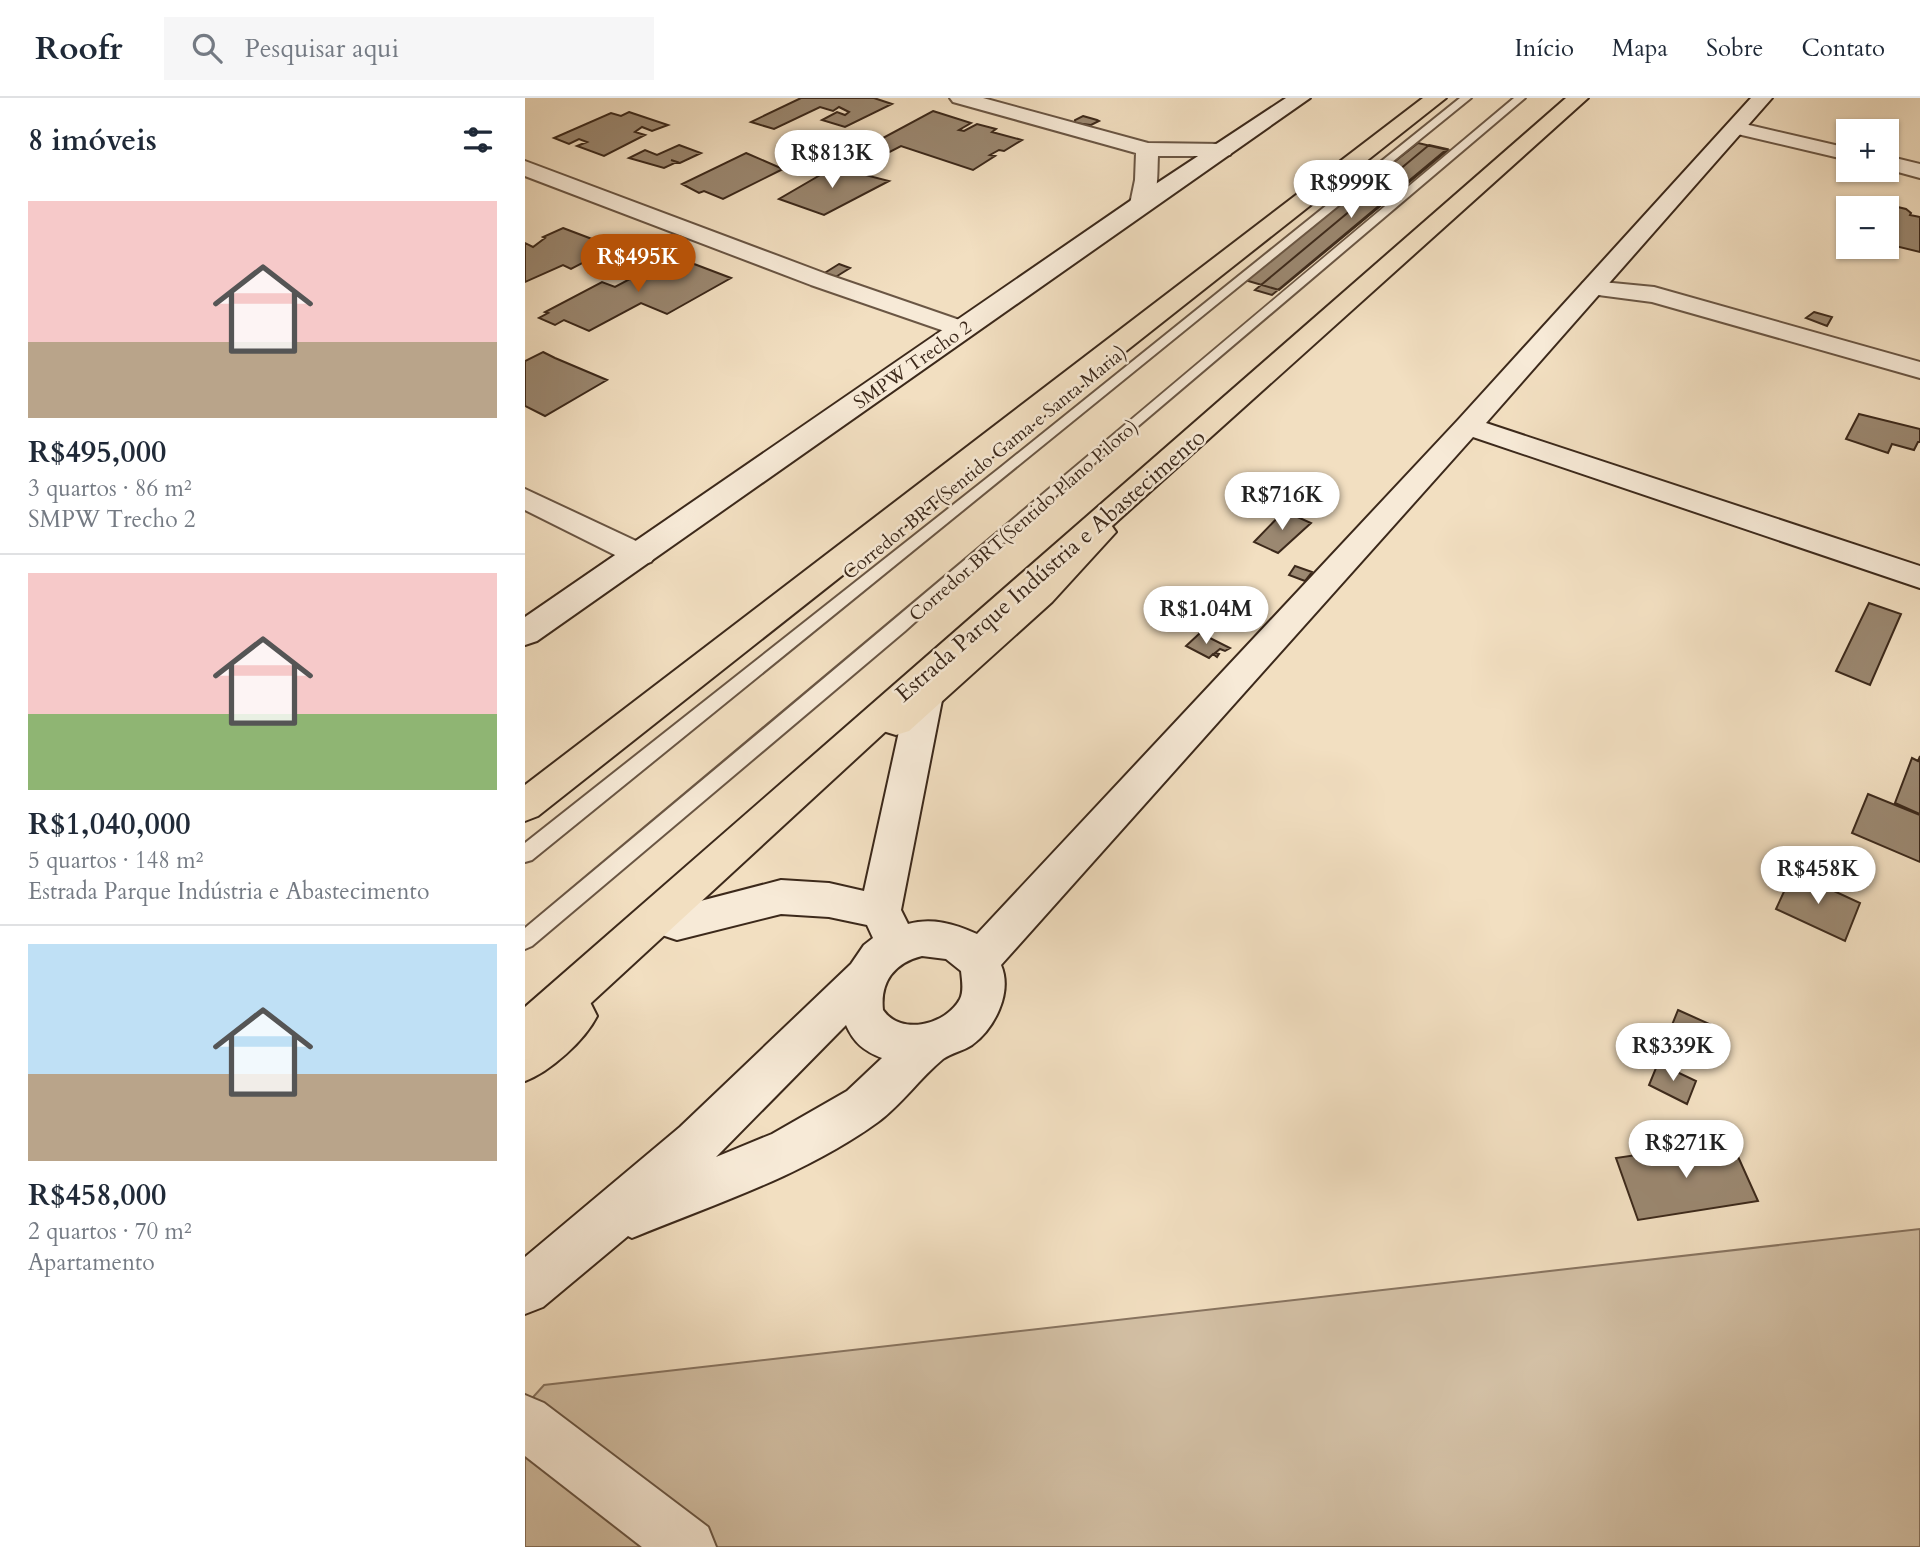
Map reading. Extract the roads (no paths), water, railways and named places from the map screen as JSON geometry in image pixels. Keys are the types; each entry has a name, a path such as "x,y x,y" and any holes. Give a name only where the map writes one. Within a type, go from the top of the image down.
{"main road":[{"path":"525,806 1436,98"},
{"name":"Estrada Parque Indústria e Abastecimento","path":"525,1035 962,642 1578,98"},
{"path":"525,1061 925,695 1040,594 1097,536 1120,505"}],"street":[{"path":"960,98 1147,149 1221,150"},
{"name":"SMPW Trecho 2","path":"525,633 1141,204 1300,98"},
{"path":"979,961 1468,426 1762,98"},
{"path":"1735,128 1836,152"},
{"path":"1141,204 1147,149"},
{"path":"1899,166 1920,171"},
{"path":"525,168 820,280 962,329"},
{"path":"1613,265 1654,295"},
{"path":"1592,288 1654,295 1920,370"},
{"path":"1468,426 1920,577"},
{"path":"525,498 640,555"},
{"path":"525,1289 697,1143 865,977 879,958 889,928 925,695"},
{"path":"677,923 781,897 829,900 889,928 922,938 945,939 965,947 979,961 984,979 982,999 971,1018 954,1033 931,1042 904,1044 881,1037 865,1021 859,1000 865,977"},
{"path":"601,1227 789,1150 863,1106 931,1042"},
{"path":"525,1422 688,1547"}],"lane":[{"name":"Corredor BRT(Sentido Gama e Santa Maria)","path":"525,854 1017,462 1466,98"},
{"name":"Corredor BRT(Sentido Plano Piloto)","path":"525,940 899,627 1046,498 1520,98"}]}
